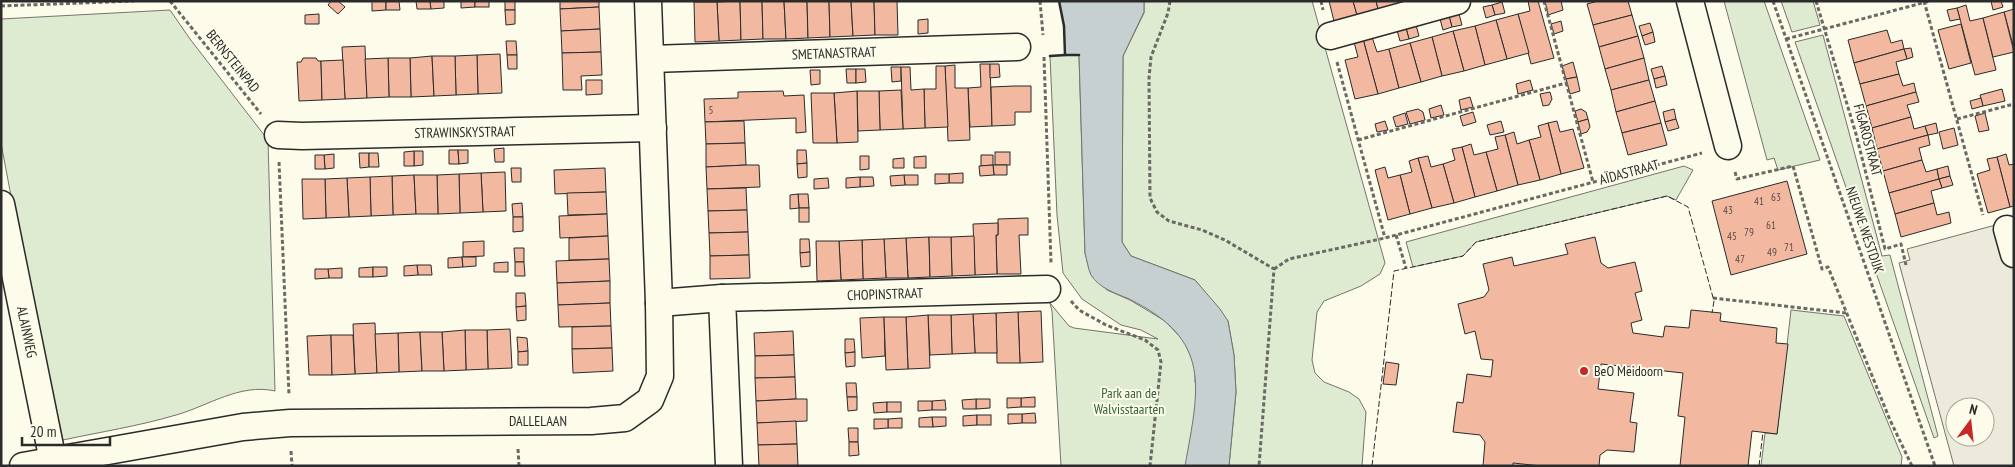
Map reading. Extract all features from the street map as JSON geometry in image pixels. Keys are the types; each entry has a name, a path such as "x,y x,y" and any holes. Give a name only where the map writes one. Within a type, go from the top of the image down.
{"street":[{"name":"DALLELAAN","path":"23,466 244,427 290,424 591,421 626,418 650,400 660,376 648,1"},
{"path":"1330,36 1457,1"},
{"path":"1690,1 1728,146"},
{"name":"SMETANASTRAAT","path":"651,59 1017,47"},
{"name":"STRAWINSKYSTRAAT","path":"278,135 312,136 653,128"},
{"name":"ALAINWEG","path":"1,204 53,461"},
{"path":"1996,226 2014,254"},
{"name":"CHOPINSTRAAT","path":"659,303 722,298 1056,286"},
{"path":"722,298 729,466"}],"path":[{"path":"1,6 134,1"},
{"name":"BERNSTEINPAD","path":"170,1 278,135"},
{"path":"1040,1 1043,36"},
{"path":"1170,1 1168,14 1151,57 1149,78 1150,198 1157,212 1169,221 1202,230 1225,240 1274,269 1258,466"},
{"path":"1321,1 1385,238"},
{"path":"1544,1 1593,182"},
{"name":"NIEUWE WESTDIJK","path":"1772,1 1935,466"},
{"name":"FIGAROSTRAAT","path":"1816,1 1856,134 1886,249 1901,244 1906,265"},
{"path":"1786,39 1930,1"},
{"path":"1924,2 1957,119 1996,226"},
{"path":"1044,56 1056,286 1078,310 1106,325 1145,340 1158,350 1161,362 1150,466"},
{"path":"1358,140 1566,83"},
{"path":"1957,119 2014,104"},
{"path":"278,135 290,424"},
{"path":"1728,146 1737,179 1793,166 1822,269 1828,268 1890,420 1912,466"},
{"name":"AÏDASTRAAT","path":"1274,269 1289,259 1385,238 1728,146"},
{"path":"1396,235 1406,268"},
{"path":"1712,298 1847,313"}],"green space":[{"path":"1144,1 1312,1 1385,263 1380,274 1361,286 1324,301 1317,312 1312,360 1315,373 1324,382 1349,392 1359,399 1366,412 1362,466 1229,466 1236,392 1234,355 1228,321 1195,280 1131,256 1122,242 1123,56 1144,13"},
{"path":"1724,1 1764,1 1820,160 1778,170 1774,158 1767,160"},
{"path":"1781,1 1813,1 1820,25 1792,32"},
{"path":"170,10 268,140 275,391 249,390 162,419 63,440 34,318 1,143 1,19"},
{"path":"1823,35 1882,256 1890,255 1938,436 1934,438 1795,42"},
{"name":"Park aan de Walvisstaarten","path":"1079,55 1085,253 1091,275 1107,290 1130,300 1165,321 1184,341 1195,366 1195,382 1223,466 1061,466 1050,303 1069,326 1074,328 1158,339 1141,330 1121,325 1082,299 1063,273 1057,215 1050,56"},
{"path":"1684,166 1693,170 1676,200 1667,196 1476,242 1463,256 1413,267 1406,242"},
{"path":"1791,310 1844,316 1902,457 1901,466 1761,466 1765,433 1777,434"}],"shaded area":[{"path":"1059,1 1144,1 1144,12 1123,56 1122,242 1131,256 1195,280 1228,321 1234,355 1236,392 1229,466 1185,466 1196,389 1194,368 1187,349 1175,331 1156,315 1129,299 1103,287 1094,280 1090,273 1085,253 1079,55 1065,55 1064,26"},
{"path":"2014,220 2014,466 1954,466 1949,447 1995,447 1995,397 1945,397 1945,433 1899,263 1910,260 1907,249"}],"building":[{"path":"331,1 338,1 345,7 338,14 328,5"},
{"path":"372,1 386,1 386,10 372,11"},
{"path":"386,1 399,1 400,10 386,10"},
{"path":"416,1 430,1 431,9 417,9"},
{"path":"430,1 444,1 444,8 431,9"},
{"path":"461,1 475,1 475,7 461,8"},
{"path":"475,1 489,1 489,7 475,7"},
{"path":"505,1 515,1 515,10 505,10"},
{"path":"560,1 599,1 599,7 560,9"},
{"path":"740,1 741,40 719,41 717,2"},
{"path":"740,1 762,1 763,39 741,40"},
{"path":"762,1 784,1 786,39 763,39"},
{"path":"784,1 807,1 808,38 786,39"},
{"path":"807,1 829,1 830,37 808,38"},
{"path":"829,1 851,1 853,36 830,37"},
{"path":"851,1 874,1 875,35 853,36"},
{"path":"874,1 897,1 898,35 875,35"},
{"path":"1329,1 1353,1 1357,15 1334,21"},
{"path":"1353,1 1376,1 1378,9 1357,15"},
{"path":"1376,1 1399,1 1400,3 1378,9"},
{"path":"1528,1 1538,1 1554,58 1531,64 1518,14 1530,11"},
{"path":"1545,1 1561,1 1563,10 1548,15"},
{"path":"1598,1 1628,1 1632,15 1593,25 1587,4"},
{"path":"1991,1 2001,1 2003,7 1993,10"},
{"path":"694,2 717,2 719,41 695,42"},
{"path":"1502,2 1505,13 1495,15 1492,5"},
{"path":"1492,5 1495,15 1486,18 1483,7"},
{"path":"1966,5 1970,21 1983,18 1996,70 1975,75 1957,8"},
{"path":"599,7 600,29 561,31 560,9"},
{"path":"1957,8 1960,19 1950,21 1947,10"},
{"path":"2014,9 2014,49 2004,12"},
{"path":"505,10 515,10 515,24 506,25"},
{"path":"2004,12 2014,52 1993,57 1983,18"},
{"path":"319,14 319,24 305,24 305,15"},
{"path":"1459,14 1462,25 1452,27 1449,16"},
{"path":"1518,14 1529,53 1507,59 1496,20"},
{"path":"1632,15 1638,36 1599,47 1593,25"},
{"path":"1449,16 1452,27 1443,30 1440,19"},
{"path":"928,19 928,33 918,34 918,20"},
{"path":"1496,20 1507,59 1485,65 1475,26"},
{"path":"1561,21 1563,31 1554,34 1551,24"},
{"path":"1650,23 1653,32 1642,36 1639,26"},
{"path":"1961,24 1971,63 1949,69 1938,30"},
{"path":"1416,25 1419,36 1409,39 1406,28"},
{"path":"1475,26 1485,65 1464,71 1453,31"},
{"path":"1406,28 1409,39 1400,41 1397,30"},
{"path":"600,29 601,52 562,53 561,31"},
{"path":"1887,30 1891,43 1902,40 1904,49 1854,63 1848,40"},
{"path":"1453,31 1464,71 1442,76 1432,37"},
{"path":"1653,32 1655,42 1645,45 1642,36"},
{"path":"1638,36 1644,58 1605,69 1599,47"},
{"path":"1372,37 1377,52 1389,49 1399,88 1378,94 1363,39"},
{"path":"1432,37 1442,76 1421,82 1410,43"},
{"path":"1363,39 1378,94 1355,99 1345,60 1358,57 1354,42"},
{"path":"506,41 516,41 517,55 507,55"},
{"path":"1410,43 1421,82 1399,88 1389,49"},
{"path":"365,46 367,98 345,99 342,47"},
{"path":"1911,48 1913,57 1907,59 1904,49"},
{"path":"1904,49 1907,59 1896,62 1899,74 1860,84 1854,63"},
{"path":"601,52 602,75 581,76 582,90 563,90 562,53"},
{"path":"500,54 502,93 478,94 477,55"},
{"path":"477,55 478,94 456,95 455,56"},
{"path":"507,55 517,55 517,69 508,69"},
{"path":"432,56 434,96 411,97 410,58"},
{"path":"432,56 455,56 456,95 434,96"},
{"path":"303,58 316,58 318,61 321,61 322,100 299,101 297,62 301,62"},
{"path":"388,58 410,58 411,97 389,97"},
{"path":"388,58 389,97 367,98 365,59"},
{"path":"1644,58 1649,80 1611,90 1605,69"},
{"path":"343,60 345,99 322,100 321,61"},
{"path":"1573,62 1577,77 1566,79 1562,66"},
{"path":"980,64 990,64 992,126 970,127 968,88 981,87"},
{"path":"990,64 999,64 1000,77 990,78"},
{"path":"955,65 955,88 968,88 970,140 948,141 945,66"},
{"path":"936,66 945,66 948,127 925,128 924,89 936,89"},
{"path":"1662,66 1665,76 1654,79 1651,69"},
{"path":"891,67 901,67 901,81 892,82"},
{"path":"901,67 910,67 911,90 924,89 925,128 903,129"},
{"path":"846,69 856,69 856,83 847,83"},
{"path":"856,69 865,69 866,82 856,83"},
{"path":"810,70 820,70 820,84 811,85"},
{"path":"1899,74 1903,86 1914,83 1916,92 1866,106 1860,84"},
{"path":"1665,76 1667,85 1656,88 1654,79"},
{"path":"1577,77 1580,91 1570,94 1566,79"},
{"path":"586,80 602,80 602,94 586,95"},
{"path":"1530,80 1533,90 1518,94 1516,84"},
{"path":"1649,80 1655,101 1616,112 1611,90"},
{"path":"1031,86 1031,112 1015,112 1015,125 992,126 991,87"},
{"path":"2002,89 2005,101 1983,106 1980,95"},
{"path":"901,90 903,129 880,130 879,91"},
{"path":"783,91 784,96 804,95 806,132 796,133 796,118 705,122 704,99 738,98 738,92"},
{"path":"857,91 879,91 880,130 858,131"},
{"path":"857,91 858,142 837,143 834,93"},
{"path":"1550,92 1552,99 1549,105 1543,106 1540,94"},
{"path":"1916,92 1919,102 1907,105 1911,117 1872,128 1866,106"},
{"path":"811,93 834,93 837,143 813,143"},
{"path":"1470,97 1473,107 1461,110 1459,100"},
{"path":"1981,98 1983,106 1972,109 1970,101"},
{"path":"1655,101 1661,123 1622,133 1616,112"},
{"path":"1441,105 1444,115 1431,118 1429,109"},
{"path":"1418,109 1423,112 1425,120 1410,124 1406,112"},
{"path":"1581,109 1586,112 1588,119 1578,122 1575,111"},
{"path":"1674,109 1676,119 1665,122 1663,112"},
{"path":"1473,112 1476,122 1463,126 1460,116"},
{"path":"1405,113 1408,124 1396,127 1393,117"},
{"path":"1985,113 1989,130 1979,132 1975,116"},
{"path":"1911,117 1914,129 1925,126 1928,135 1877,149 1872,128"},
{"path":"1588,119 1590,127 1587,132 1581,134 1578,122"},
{"path":"1676,119 1679,128 1668,131 1665,122"},
{"path":"744,121 745,143 706,144 705,122"},
{"path":"1385,121 1388,130 1377,132 1375,124"},
{"path":"1501,121 1504,132 1490,135 1487,125"},
{"path":"1557,121 1560,132 1573,129 1584,168 1561,174 1548,123"},
{"path":"1548,123 1561,174 1540,180 1529,140 1541,137 1538,126"},
{"path":"1661,123 1667,145 1628,155 1622,133"},
{"path":"1936,123 1938,133 1928,135 1925,126"},
{"path":"1954,128 1958,145 1943,149 1939,132"},
{"path":"1514,132 1517,144 1529,140 1540,180 1518,185 1505,135"},
{"path":"1505,135 1518,185 1497,191 1486,152 1498,149 1495,137"},
{"path":"1928,135 1930,145 1919,148 1922,160 1883,171 1877,149"},
{"path":"745,143 746,165 706,167 706,144"},
{"path":"1471,144 1474,155 1486,152 1497,191 1475,197 1462,147"},
{"path":"1462,147 1475,197 1454,203 1443,164 1455,160 1452,149"},
{"path":"504,148 504,162 495,162 494,149"},
{"path":"449,150 458,150 459,164 449,164"},
{"path":"458,150 468,150 468,163 459,164"},
{"path":"797,150 806,150 807,163 797,164"},
{"path":"414,151 423,151 423,165 414,166"},
{"path":"414,151 414,166 404,166 404,152"},
{"path":"995,152 1010,152 1010,165 995,165"},
{"path":"359,153 369,153 369,167 360,168"},
{"path":"369,153 378,153 379,167 369,167"},
{"path":"334,154 334,168 325,169 324,155"},
{"path":"2006,154 2009,165 2014,164 2014,206 2010,207 1997,157"},
{"path":"315,155 324,155 325,169 315,169"},
{"path":"981,155 993,155 993,165 981,166"},
{"path":"860,156 869,156 869,169 860,170"},
{"path":"926,156 926,168 914,168 914,157"},
{"path":"1428,156 1431,167 1443,164 1454,203 1432,208 1418,158"},
{"path":"1997,157 2010,207 1988,213 1977,174 1990,170 1987,159"},
{"path":"904,158 904,168 893,168 893,159"},
{"path":"1418,158 1432,208 1410,214 1400,175 1412,172 1409,161"},
{"path":"1922,160 1926,172 1937,169 1939,179 1889,193 1883,171"},
{"path":"807,163 807,177 798,178 797,164"},
{"path":"759,165 760,187 707,189 706,167"},
{"path":"993,165 1007,165 1007,175 994,175"},
{"path":"993,165 994,175 980,176 979,166"},
{"path":"1948,166 1950,176 1939,179 1937,169"},
{"path":"1385,167 1388,178 1400,175 1410,214 1388,220 1375,170"},
{"path":"511,168 521,168 521,182 512,182"},
{"path":"605,168 606,192 555,194 554,170"},
{"path":"505,172 506,211 483,212 481,173"},
{"path":"481,173 483,212 460,213 459,174"},
{"path":"963,173 963,183 949,183 949,174"},
{"path":"459,174 460,213 438,214 437,175"},
{"path":"935,174 949,174 949,183 935,184"},
{"path":"414,175 416,214 393,215 392,176"},
{"path":"414,175 437,175 438,214 416,214"},
{"path":"904,175 918,175 918,185 905,185"},
{"path":"904,175 905,185 891,186 890,176"},
{"path":"392,176 393,215 371,216 370,177"},
{"path":"1950,176 1953,185 1942,188 1939,179"},
{"path":"370,177 371,216 349,217 347,178"},
{"path":"860,177 873,177 874,186 860,187"},
{"path":"860,177 860,187 846,188 846,178"},
{"path":"347,178 349,217 326,218 325,179"},
{"path":"828,178 829,188 814,189 814,179"},
{"path":"302,179 325,179 326,218 303,219"},
{"path":"1939,179 1942,188 1931,191 1934,203 1895,214 1889,193"},
{"path":"1787,181 1807,254 1731,275 1712,201"},
{"path":"746,188 747,210 708,211 707,189"},
{"path":"606,192 607,214 568,215 567,193"},
{"path":"798,194 808,194 809,208 799,208"},
{"path":"798,194 799,208 790,209 790,195"},
{"path":"522,203 523,217 513,217 512,204"},
{"path":"1934,203 1937,215 1949,212 1951,223 1901,237 1895,214"},
{"path":"799,208 809,208 809,222 799,222"},
{"path":"747,210 748,232 709,233 708,211"},
{"path":"607,214 608,236 560,238 559,216"},
{"path":"513,217 523,217 523,231 513,232"},
{"path":"1028,218 1028,235 1019,235 1021,274 997,274 996,235 998,235 998,219"},
{"path":"998,223 998,235 996,235 997,274 975,275 973,224"},
{"path":"748,232 749,255 710,256 709,233"},
{"path":"608,236 609,259 569,260 569,238"},
{"path":"974,236 975,275 952,276 951,237"},
{"path":"929,237 930,277 908,278 906,238"},
{"path":"929,237 951,237 952,276 930,277"},
{"path":"1595,237 1601,263 1608,268 1635,262 1642,291 1635,293 1642,320 1631,323 1633,333 1663,337 1665,326 1689,328 1691,310 1721,313 1720,321 1777,328 1776,343 1788,344 1777,434 1752,431 1748,466 1680,466 1685,417 1678,416 1683,373 1601,364 1598,389 1634,393 1630,422 1637,423 1634,452 1607,450 1600,455 1599,466 1541,466 1513,463 1513,466 1483,466 1485,442 1480,435 1453,432 1457,402 1463,403 1467,374 1491,377 1493,360 1481,359 1475,331 1465,334 1458,304 1484,297 1489,290 1483,264 1512,257 1514,266 1568,254 1565,244"},
{"path":"906,238 908,278 886,278 884,239"},
{"path":"800,239 809,239 810,252 800,253"},
{"path":"884,239 886,278 863,279 862,240"},
{"path":"862,240 863,279 841,280 839,241"},
{"path":"484,241 484,256 463,257 463,242"},
{"path":"816,241 839,241 841,280 817,281"},
{"path":"514,248 524,248 524,262 515,262"},
{"path":"810,252 810,266 801,267 800,253"},
{"path":"749,255 750,278 710,279 710,256"},
{"path":"462,257 463,267 448,268 448,258"},
{"path":"462,257 476,257 476,266 463,267"},
{"path":"609,259 610,281 557,283 556,261"},
{"path":"508,262 508,272 494,272 494,263"},
{"path":"515,262 524,262 525,276 515,276"},
{"path":"417,265 431,265 432,275 418,275"},
{"path":"417,265 418,275 404,276 404,266"},
{"path":"373,267 373,277 359,277 359,268"},
{"path":"373,267 387,267 387,276 373,277"},
{"path":"342,268 342,278 329,278 328,269"},
{"path":"315,269 328,269 329,278 315,279"},
{"path":"610,281 610,303 558,305 557,283"},
{"path":"516,293 525,293 526,306 516,307"},
{"path":"610,303 611,326 559,327 558,305"},
{"path":"526,306 526,320 517,321 516,307"},
{"path":"1041,311 1043,362 1020,363 1018,312"},
{"path":"1018,312 1020,363 997,363 996,313"},
{"path":"996,313 997,353 975,353 973,314"},
{"path":"973,314 975,353 952,354 951,315"},
{"path":"928,315 951,315 952,354 930,355"},
{"path":"928,315 930,368 908,369 906,317"},
{"path":"884,317 885,356 862,358 860,318"},
{"path":"884,317 906,317 908,369 886,370"},
{"path":"375,323 377,373 355,374 353,324"},
{"path":"611,326 612,348 572,349 572,327"},
{"path":"510,329 512,368 488,369 487,330"},
{"path":"465,330 487,330 488,369 466,370"},
{"path":"465,330 466,370 444,371 442,332"},
{"path":"793,331 794,355 755,356 754,333"},
{"path":"420,332 422,371 399,372 398,333"},
{"path":"420,332 442,332 444,371 422,371"},
{"path":"398,333 399,372 377,373 375,334"},
{"path":"331,335 332,375 309,375 307,336"},
{"path":"331,335 353,335 355,374 332,375"},
{"path":"517,337 527,338 528,351 518,352"},
{"path":"845,339 854,339 855,352 845,353"},
{"path":"612,348 613,371 573,373 572,349"},
{"path":"528,351 528,365 518,365 518,352"},
{"path":"855,352 855,366 846,367 845,353"},
{"path":"794,355 795,377 755,378 755,356"},
{"path":"1386,362 1399,364 1396,385 1383,384"},
{"path":"795,377 796,399 756,401 755,378"},
{"path":"846,383 856,383 857,397 847,397"},
{"path":"847,397 857,397 857,410 848,411"},
{"path":"1035,397 1035,407 1021,407 1021,398"},
{"path":"1007,398 1021,398 1021,407 1007,408"},
{"path":"807,399 807,421 757,423 756,401"},
{"path":"976,399 990,399 990,408 976,409"},
{"path":"976,399 976,409 963,409 962,400"},
{"path":"945,400 946,410 932,410 932,401"},
{"path":"918,401 932,401 932,410 918,411"},
{"path":"887,402 887,412 874,413 873,403"},
{"path":"887,402 901,402 901,412 887,412"},
{"path":"1035,413 1036,423 1022,423 1022,414"},
{"path":"1008,414 1022,414 1022,423 1008,424"},
{"path":"977,415 977,425 963,426 963,416"},
{"path":"977,415 991,415 991,425 977,425"},
{"path":"932,417 946,417 946,426 933,427"},
{"path":"932,417 933,427 919,427 919,418"},
{"path":"902,418 902,428 888,428 888,419"},
{"path":"874,419 888,419 888,428 874,429"},
{"path":"796,421 797,444 758,445 757,423"},
{"path":"848,428 858,428 858,442 849,442"},
{"path":"849,442 858,442 859,455 849,456"},
{"path":"797,444 798,466 759,466 758,445"}],"fence":[{"path":"1372,466 1394,271 1463,256 1476,242 1667,196 1688,207 1714,301 1712,313"},
{"path":"1759,466 1763,432"}],"wall":[{"path":"1059,1 1064,26 1065,55 1079,55"},
{"path":"1050,56 1065,55"}],"place":[{"name":"BeO Meidoorn","path":"1584,371"}]}
